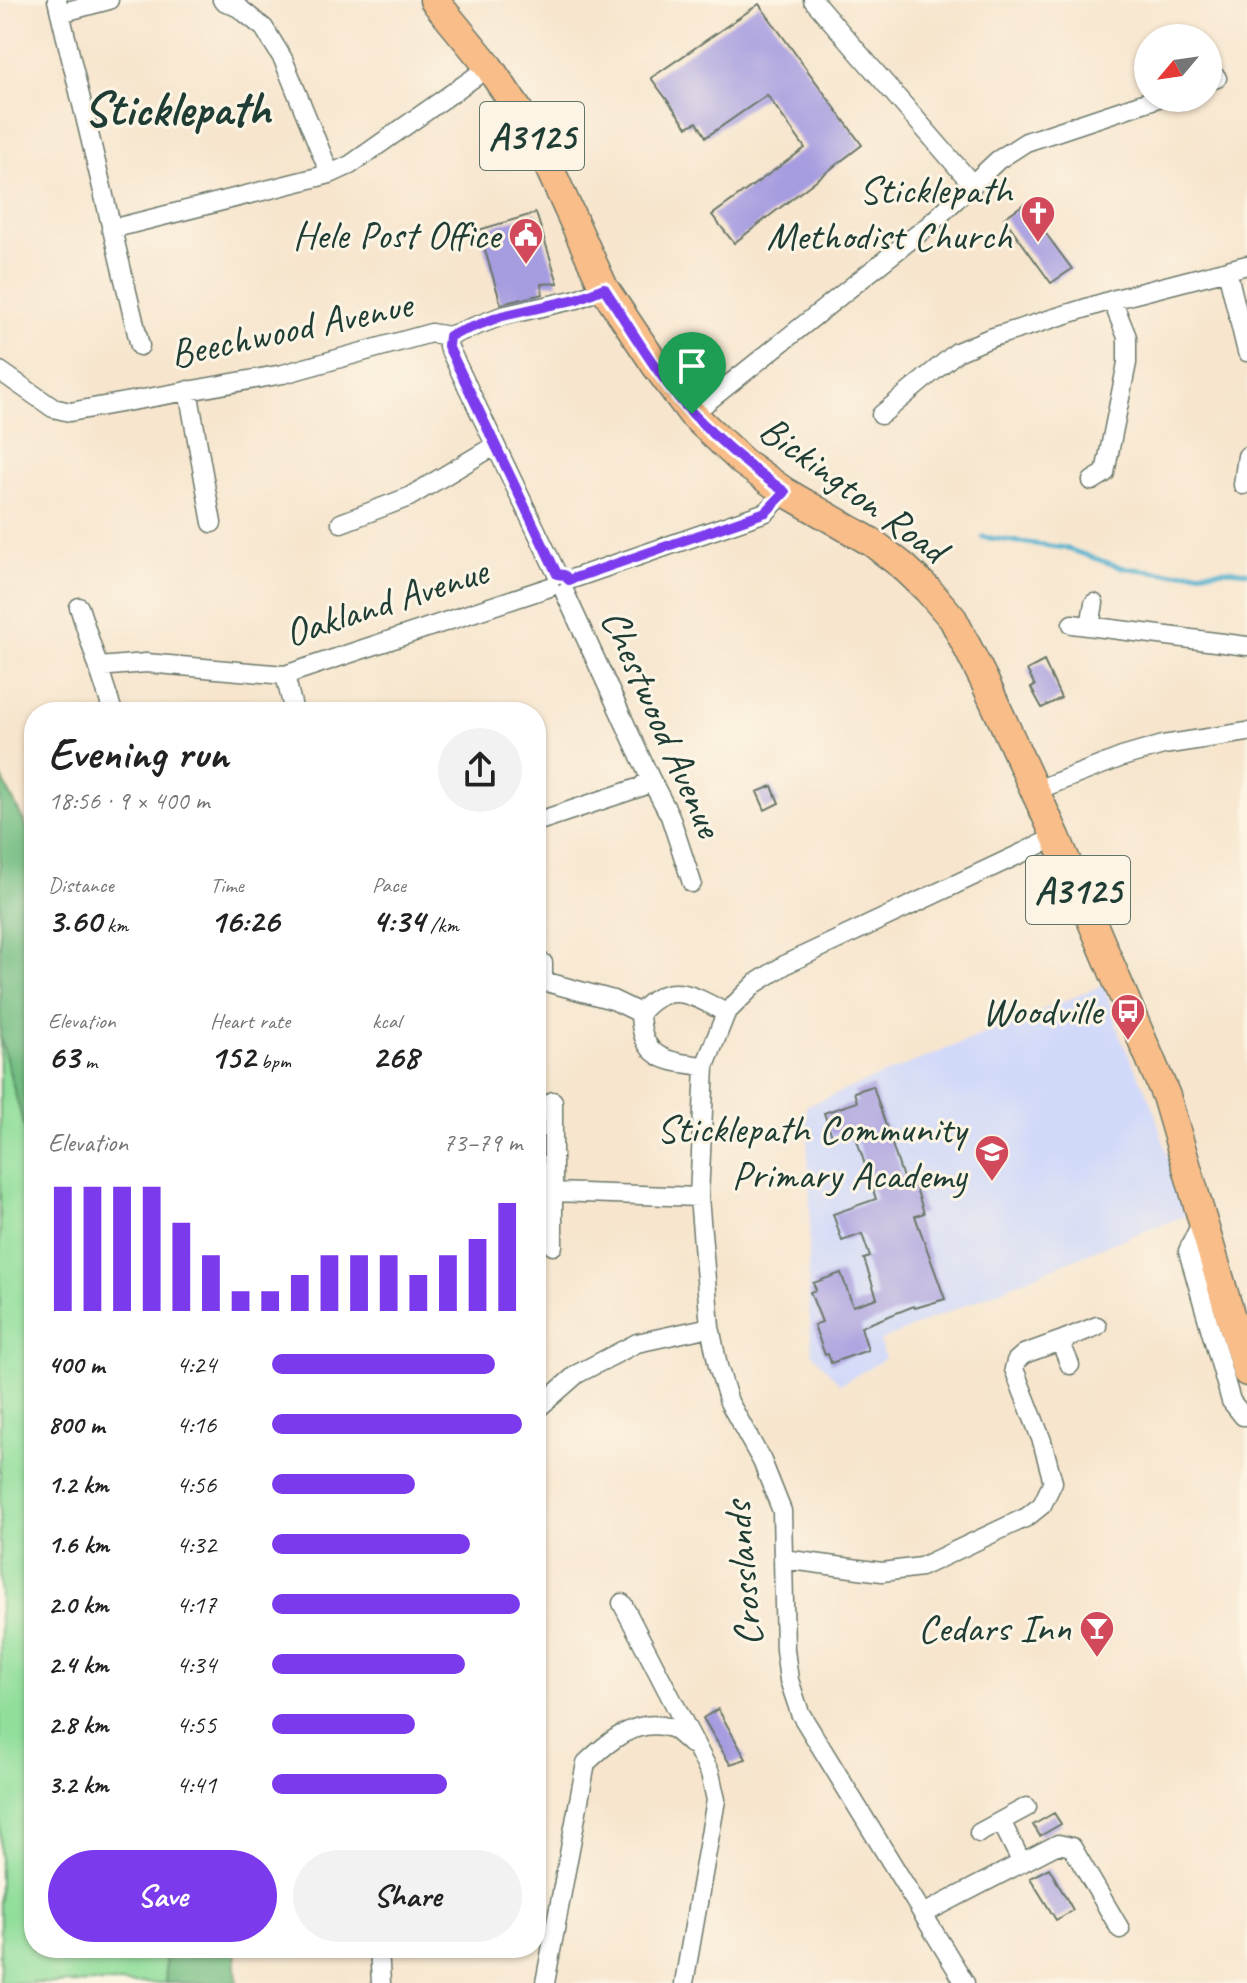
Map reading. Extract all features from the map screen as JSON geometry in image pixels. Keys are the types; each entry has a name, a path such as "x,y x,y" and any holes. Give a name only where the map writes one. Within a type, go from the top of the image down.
{"main road":[{"name":"Bickington Road","path":"434,0 489,67 518,110 549,167 604,288 692,414 743,462 785,492 873,543 928,590 953,619 1056,837 1166,1096 1247,1372"}],"street":[{"path":"109,0 58,6 140,346"},
{"path":"222,0 239,8 264,28 283,59 330,174"},
{"path":"813,0 973,185"},
{"path":"111,229 330,174 350,165 489,67"},
{"path":"692,414 929,225 998,160 1026,142 1134,106"},
{"path":"907,418 888,409 957,352 990,338 1112,300 1247,265"},
{"path":"1227,270 1247,352"},
{"name":"Beechwood Avenue","path":"0,371 53,408 70,412 283,374 577,299 604,288"},
{"path":"1105,480 1127,363 1127,337 1112,300"},
{"name":"Chestwood Avenue","path":"440,334 670,816 692,883"},
{"path":"188,390 212,523"},
{"path":"341,523 409,497 494,446"},
{"path":"1240,488 1247,456"},
{"name":"Oakland Avenue","path":"99,667 146,663 285,675 766,512 785,492"},
{"path":"1094,603 1081,625 1247,646"},
{"path":"79,607 110,702"},
{"path":"285,675 292,702"},
{"path":"1034,791 1122,757 1163,745 1247,732"},
{"path":"546,819 641,787 650,778"},
{"path":"546,1401 577,1374 637,1343 710,1327 699,1197 705,1066 726,1013 756,983 788,963 1056,837"},
{"path":"546,982 613,1000 640,1013"},
{"path":"640,1013 661,994 676,991 726,1013"},
{"path":"640,1013 645,1044 658,1056 705,1066"},
{"path":"553,1101 553,1246"},
{"path":"554,1192 699,1197"},
{"path":"1203,1219 1188,1251 1231,1401 1243,1416 1247,1416"},
{"path":"783,1559 882,1572 921,1567 1027,1517 1042,1505 1053,1482 1042,1441 1014,1369 1016,1361 1024,1354 1097,1326"},
{"name":"Crosslands","path":"710,1327 729,1402 762,1461 782,1511 785,1650 789,1680 800,1713 923,1914 960,1981"},
{"path":"1060,1341 1070,1365"},
{"path":"622,1603 710,1773 716,1800 684,1983"},
{"path":"545,1983 586,1763 613,1737 644,1726 673,1729 699,1752"},
{"path":"979,1833 1027,1807"},
{"path":"1001,1821 1022,1863"},
{"path":"923,1914 1058,1844 1072,1847 1120,1929"},
{"path":"380,1958 381,1983"}],"shaded area":[{"name":"Sticklepath Community Primary Academy","path":"1104,985 1121,1039 1152,1103 1185,1216 1100,1248 880,1341 885,1359 840,1384 812,1353 808,1290 810,1209 806,1106"}],"green space":[{"path":"0,774 24,822 24,1126 0,1037"},
{"path":"0,1037 24,1126 24,1958 165,1958 166,1983 0,1983"},
{"path":"165,1958 236,1958 237,1983 166,1983"}],"building":[{"path":"759,4 862,145 734,243 712,215 805,148 767,95 706,137 697,122 687,127 651,78"},
{"name":"Sticklepath Methodist Church","path":"1024,204 1072,269 1051,283 1004,218"},
{"path":"536,213 558,283 541,284 543,294 501,304 479,230"},
{"path":"1044,661 1061,698 1042,708 1031,688 1035,686 1027,670"},
{"path":"772,786 779,803 765,810 757,792"},
{"path":"873,1086 906,1187 915,1185 924,1213 915,1216 945,1299 914,1306 861,1327 868,1350 831,1363 814,1325 822,1322 810,1292 816,1290 813,1283 841,1273 853,1306 877,1298 864,1259 870,1257 862,1234 842,1241 833,1214 876,1199 853,1128 832,1136 824,1113 857,1102 854,1092"},
{"path":"718,1709 746,1759 730,1764 703,1718"},
{"path":"1054,1813 1061,1824 1040,1836 1033,1825"},
{"path":"1049,1868 1073,1910 1056,1920 1030,1878"}],"waterway":[{"path":"983,537 1065,548 1120,567 1167,573 1247,572"}],"place":[{"name":"Sticklepath Methodist Church","path":"1038,244"},
{"name":"Hele Post Office","path":"526,266"},
{"name":"Woodville","path":"1128,1042"},
{"name":"Sticklepath Community Primary Academy","path":"992,1183"},
{"name":"Cedars Inn","path":"1097,1659"}],"district":[{"name":"Sticklepath","path":"177,109"}],"route":[{"path":"604,288 692,414 743,462 785,492 766,512 569,580 557,574 494,446 448,346 449,336 502,316 577,299 604,288"}]}
